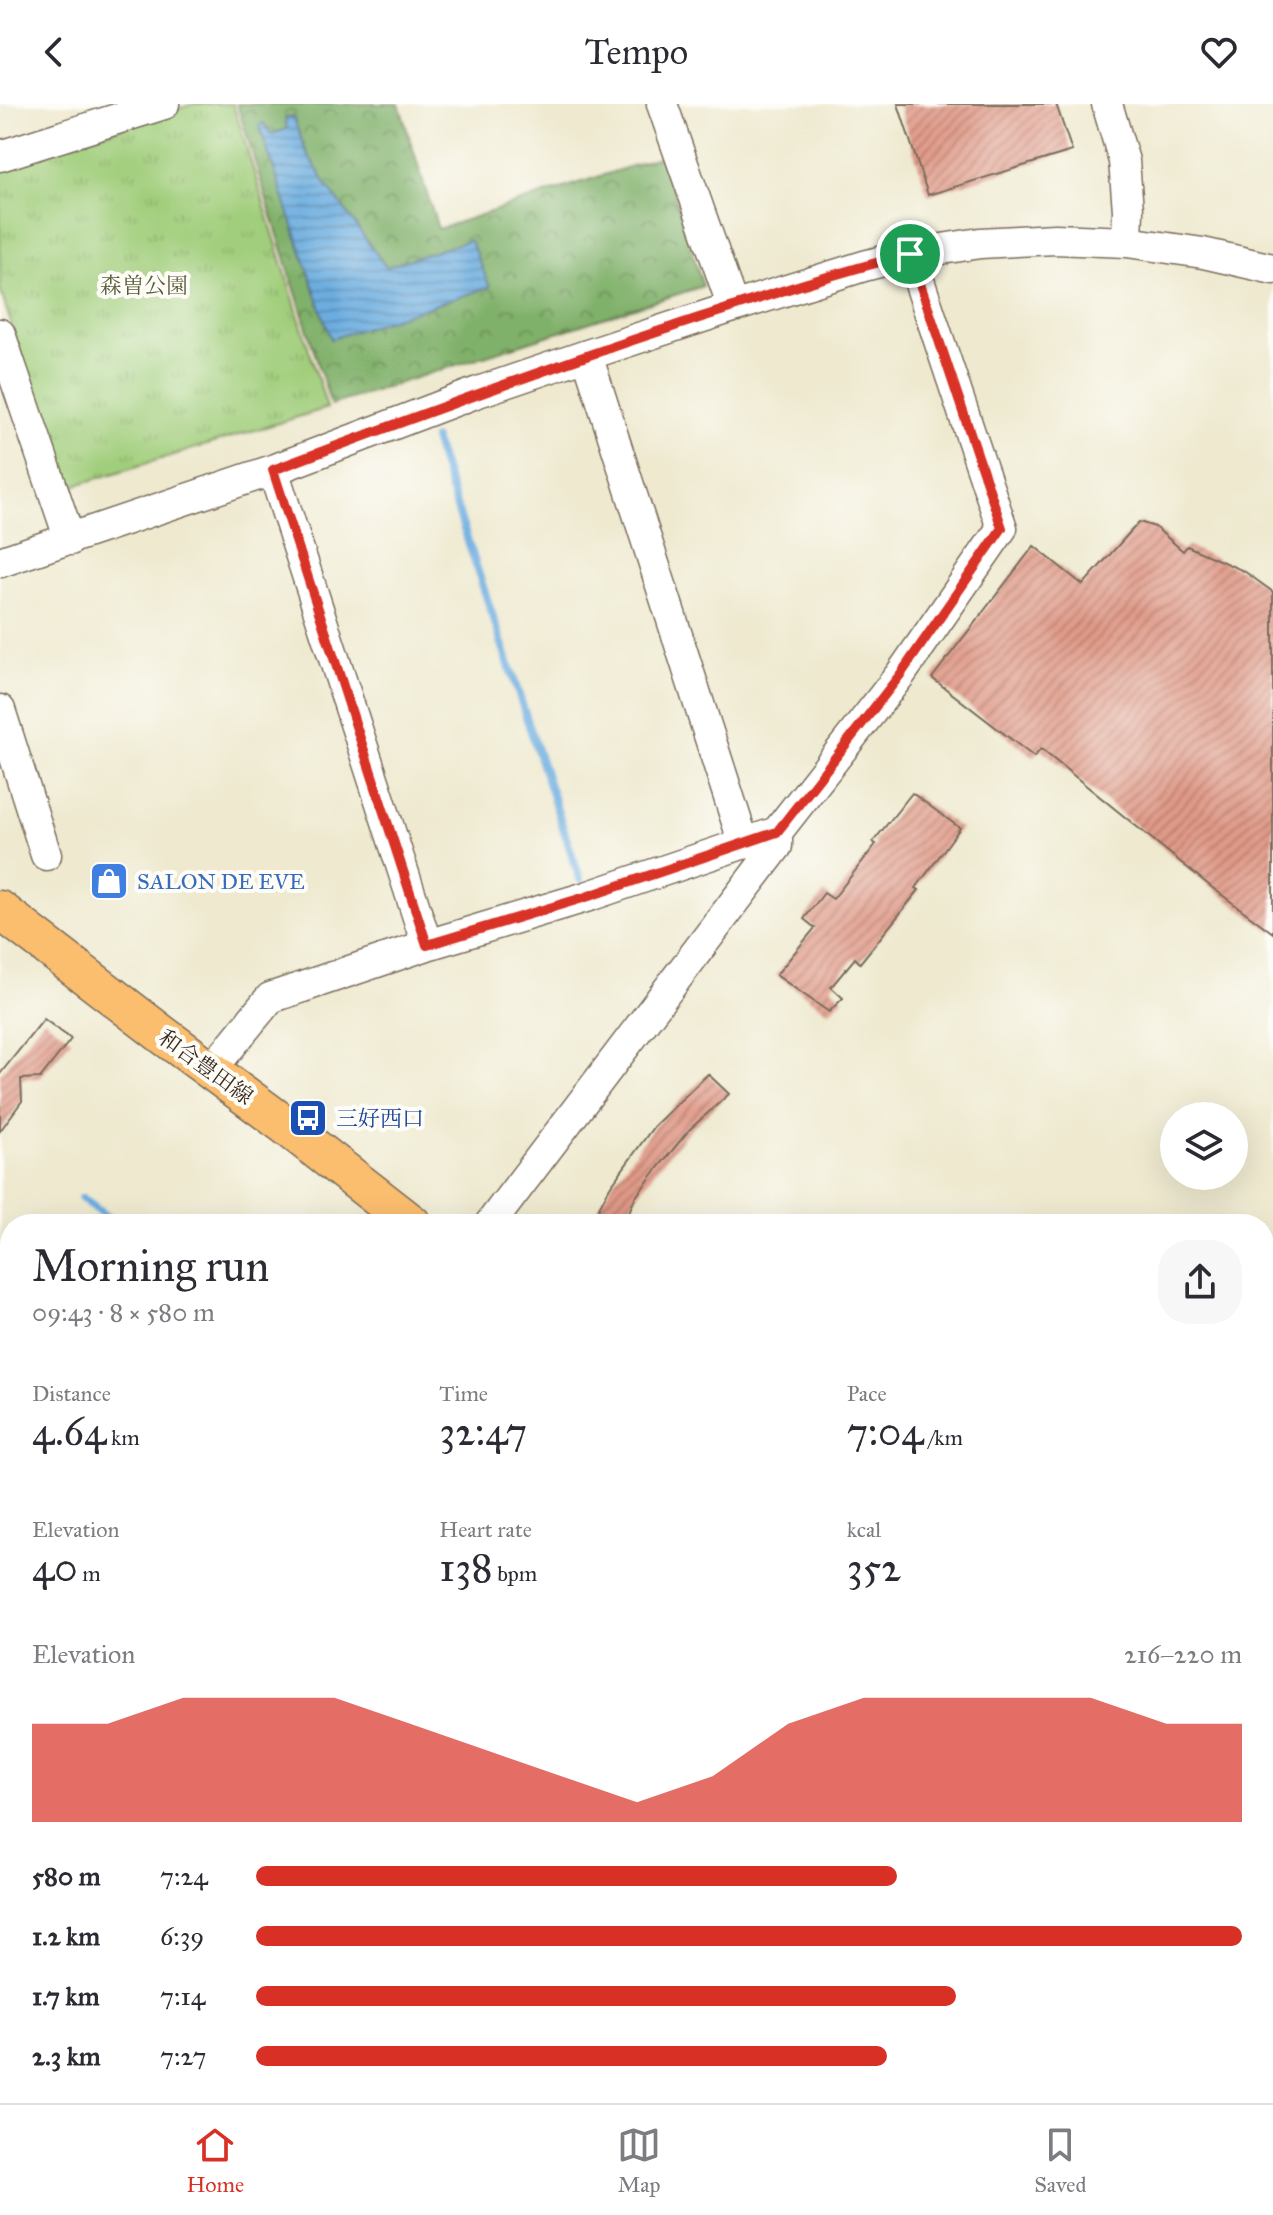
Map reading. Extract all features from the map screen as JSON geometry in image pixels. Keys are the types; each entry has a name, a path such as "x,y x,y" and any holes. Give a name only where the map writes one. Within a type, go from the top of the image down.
{"main road":[{"name":"和合豊田線","path":"0,910 399,1214"}],"street":[{"path":"0,156 164,104"},
{"path":"662,104 733,307"},
{"path":"1107,104 1124,161 1127,242"},
{"path":"0,562 273,470 478,392 587,355 910,254 980,243 1055,239 1127,242 1203,253 1273,269"},
{"path":"211,1070 270,998 777,832 900,675 1002,528 910,254"},
{"path":"0,334 70,540"},
{"path":"587,355 744,844"},
{"path":"273,470 427,945"},
{"path":"0,710 46,855"},
{"path":"498,1214 777,846 777,832"}],"green space":[{"name":"森曽公園","path":"193,104 233,104 327,408 70,487 61,479 0,289 0,167"},
{"path":"237,104 399,104 438,229 662,156 703,286 331,405"}],"water":[{"path":"293,116 306,151 326,184 386,267 470,240 490,287 331,339 259,125 264,123 271,134 287,129 285,118"}],"building":[{"path":"898,104 1056,104 1072,151 928,195"},
{"path":"1139,522 1155,527 1183,551 1187,546 1244,571 1273,592 1273,933 1041,749 1034,757 932,678 1034,546 1083,585"},
{"path":"912,793 960,828 916,888 919,890 860,963 855,958 831,987 843,998 829,1012 776,975 815,928 804,919 824,893 833,899"},
{"path":"44,1019 71,1039 40,1078 21,1079 22,1101 0,1131 0,1074"},
{"path":"708,1074 729,1094 689,1130 635,1198 628,1214 595,1214 610,1187 654,1126"}],"waterway":[{"path":"434,439 580,879"},
{"path":"82,1198 103,1214"}],"place":[{"name":"SALON DE EVE","path":"109,881"},
{"name":"三好西口","path":"308,1118"}],"route":[{"path":"910,254 1002,528 900,675 777,832 586,897 427,945 273,470 478,392 587,355 910,254"}]}
